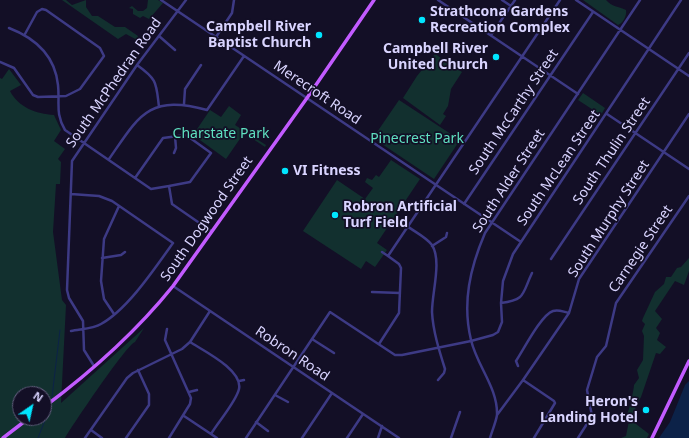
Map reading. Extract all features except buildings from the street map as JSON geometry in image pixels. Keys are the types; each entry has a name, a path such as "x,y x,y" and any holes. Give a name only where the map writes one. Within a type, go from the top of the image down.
{"main road":[{"name":"South Dogwood Street","path":"52,400 94,366 141,324 173,286 307,98 374,0"},
{"path":"652,438 689,361"},
{"path":"3,438 19,426"}],"street":[{"name":"Merecroft Road","path":"161,0 521,242"},
{"name":"South McPhedran Road","path":"94,366 84,350 83,321 69,298 67,290 72,194 72,161 137,65 186,0"},
{"path":"216,37 232,13 234,0"},
{"path":"438,0 578,94"},
{"path":"502,0 511,6"},
{"path":"491,35 515,0"},
{"path":"388,256 560,0"},
{"path":"576,0 689,76"},
{"name":"South Alder Street","path":"490,438 497,415 495,402 490,384 479,365 471,341 467,320 468,285 471,269 481,241 492,222 640,0"},
{"name":"South McLean Street","path":"471,341 493,335 498,332 502,322 501,303 507,267 521,242 681,0"},
{"path":"0,62 14,68 33,95 38,97 58,96 73,94 80,89 104,56 103,52 46,10 42,9 37,12 25,34"},
{"name":"South McCarthy Street","path":"464,204 593,12"},
{"path":"9,28 25,34 35,41 51,61 56,72 58,96 57,112 59,121 65,130 151,189 190,182 211,152 186,135 163,138 135,178"},
{"path":"159,36 175,50"},
{"name":"South Thulin Street","path":"551,259 689,53"},
{"path":"109,160 136,120 150,109 184,104 206,110 244,56"},
{"path":"137,65 152,76 156,82 159,107"},
{"path":"184,104 185,89 201,65"},
{"path":"607,114 689,169"},
{"name":"South Murphy Street","path":"497,415 569,313 579,279 689,114"},
{"path":"174,153 176,148 175,136"},
{"path":"169,186 172,204 211,231"},
{"path":"71,331 100,325 114,314 140,288 173,243 118,206 99,196 72,194"},
{"name":"Carnegie Street","path":"578,438 592,416 592,410 586,390 598,357 606,346 616,303 689,196"},
{"path":"114,314 104,299 101,281 104,239 118,206"},
{"path":"407,226 432,246 437,259 432,311 438,348 444,369 444,373 438,380"},
{"path":"432,246 446,237 448,233"},
{"path":"102,258 122,255 125,252"},
{"path":"379,344 399,313 401,268 399,264 382,252"},
{"path":"501,303 516,302 521,298 532,273"},
{"name":"Robron Road","path":"173,286 399,438"},
{"path":"372,292 400,293"},
{"path":"518,366 516,361 544,317 553,311 559,310 569,313"},
{"path":"85,438 127,378 138,370 182,349 190,342 210,311"},
{"path":"246,438 330,312 395,355 402,355 471,341"},
{"path":"167,330 165,340 189,392 190,404 184,416 169,438"},
{"path":"312,339 334,353"},
{"path":"190,342 233,371 239,381 237,393 211,434"},
{"path":"126,438 149,405 149,394 138,370"},
{"path":"239,381 244,380"},
{"path":"523,380 554,401 555,404 534,438"},
{"path":"189,392 197,390"},
{"path":"302,438 332,393"},
{"path":"275,395 288,402"},
{"path":"451,438 460,412"},
{"path":"347,438 363,414"},
{"path":"184,416 217,438"},
{"path":"256,422 268,431"},
{"path":"378,438 382,426"},
{"path":"91,430 102,438"}],"green space":[{"path":"62,0 66,0 72,5 86,0 86,7 92,16 98,16 115,27 125,27 138,36 137,40 126,34 118,39"},
{"path":"148,0 158,0 163,3 149,19 143,16 140,18 133,14 133,9 129,8 132,6 138,11 143,11 147,8"},
{"path":"583,0 606,0 613,5 626,10 625,17 622,23 618,25"},
{"path":"435,54 462,72 451,89 448,106 443,114 446,116 440,125 403,98 417,76"},
{"path":"9,69 21,85 10,91 13,97 28,109 54,115 61,130 54,141 65,149 58,159 61,162 60,184 56,184 53,232 62,300 66,305 61,403 144,328 135,342 111,370 65,438 0,438 0,78 2,79"},
{"path":"583,93 605,108 601,115 578,100"},
{"name":"Pinecrest Park","path":"399,100 460,140 434,179 373,138"},
{"name":"Charstate Park","path":"229,106 241,115 235,125 266,145 265,147 244,133 226,159 193,135 210,110 221,117"},
{"path":"391,160 420,179 377,243 387,250 375,267 366,261 361,269 303,231 337,180 365,199 373,188 365,182 367,178 372,180 376,175 379,177"},
{"path":"689,258 689,271 684,285 675,281 655,311 662,319 656,328 660,333 657,340 666,347 660,354 656,353 641,397 635,407 637,413 636,424 649,434 647,438 621,438 626,436 629,421 626,416 630,406 634,385 639,378 637,370 643,360 644,336 642,331 645,324 642,321 643,318 655,292 664,284 666,277 671,277 677,268 681,267"}],"water":[{"path":"689,381 689,438 659,438 670,422 685,385"}],"waterway":[{"path":"52,397 60,330"},
{"path":"38,438 43,426"}],"place":[{"name":"Strathcona Gardens Recreation Complex","path":"422,20"},
{"name":"Campbell River Baptist Church","path":"319,35"},
{"name":"Campbell River United Church","path":"496,57"},
{"name":"VI Fitness","path":"285,171"},
{"name":"Robron Artificial Turf Field","path":"335,215"},
{"name":"Heron's Landing Hotel","path":"646,410"}]}
